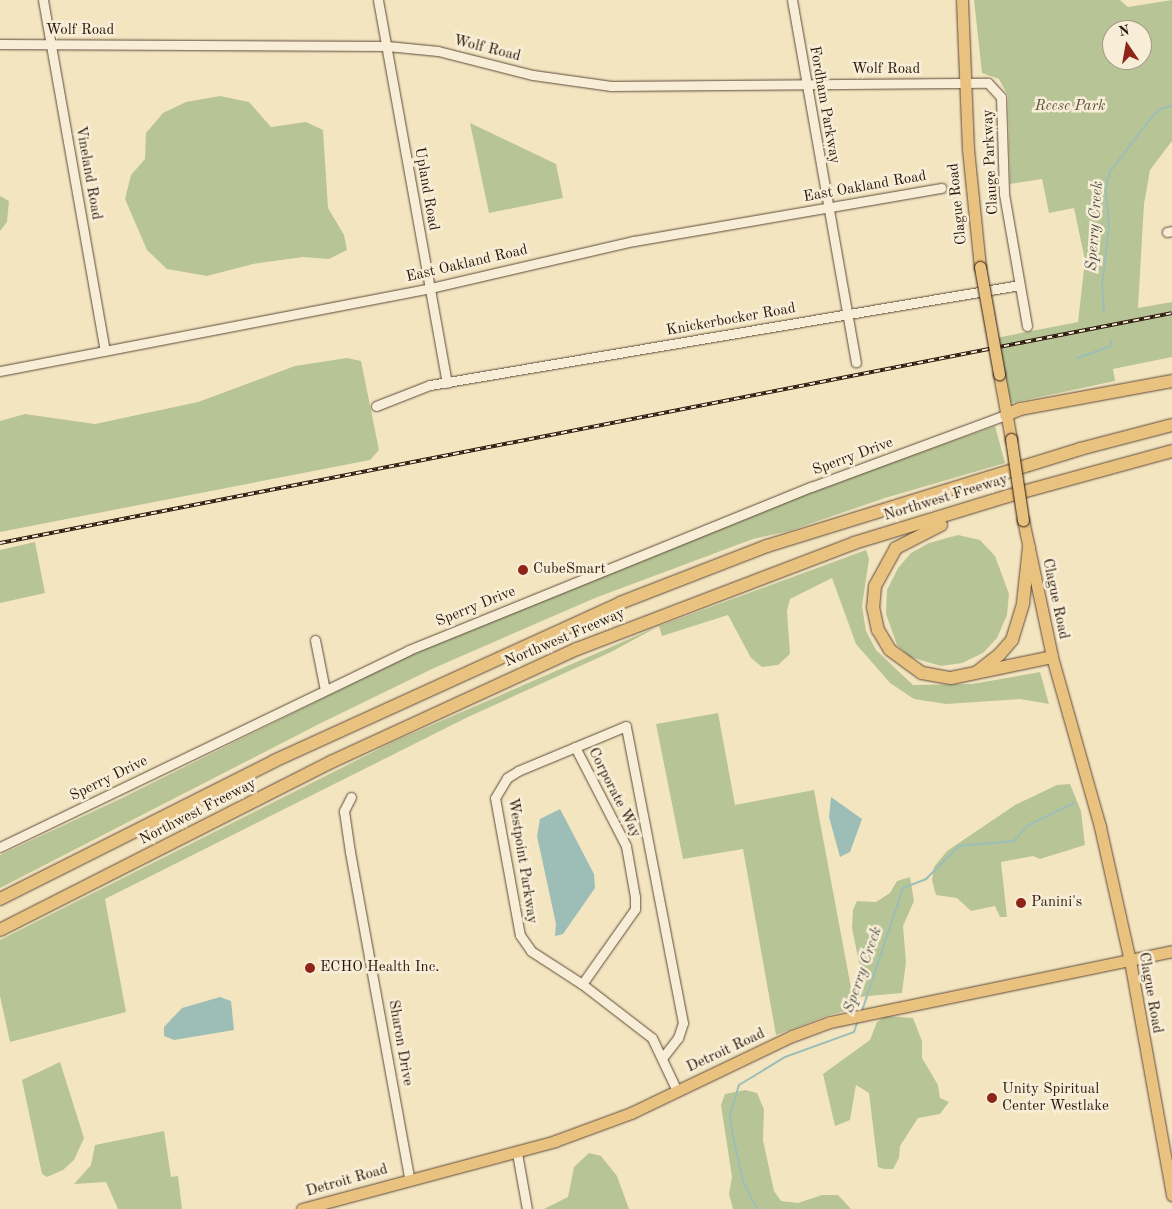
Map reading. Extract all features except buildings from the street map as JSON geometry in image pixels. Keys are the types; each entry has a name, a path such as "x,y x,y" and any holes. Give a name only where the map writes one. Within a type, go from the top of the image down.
{"highway":[{"path":"1006,415 1020,409 1172,381"},
{"name":"Northwest Freeway","path":"0,899 274,761 620,603 768,546 1080,449 1172,425"},
{"name":"Northwest Freeway","path":"0,930 331,762 577,649 854,543 1000,498 1172,451"},
{"path":"1000,498 968,515 926,530 896,548 875,586 872,608 878,630 890,650 922,673 951,678 968,677 1052,657"},
{"path":"968,677 988,666 1012,640 1023,603 1029,547"}],"main road":[{"name":"Clague Road","path":"962,0 969,166 980,267 1023,520 1052,657 1100,828 1130,961 1172,1194"},
{"name":"Detroit Road","path":"302,1209 409,1178 517,1153 631,1113 792,1036 851,1017 1130,961 1172,950"}],"street":[{"name":"Vineland Road","path":"43,0 53,45 105,351"},
{"name":"Upland Road","path":"378,0 447,383"},
{"name":"Fordham Parkway","path":"792,0 856,362"},
{"name":"Wolf Road","path":"0,44 386,46 456,54 533,75 584,84 966,84"},
{"name":"Clauge Parkway","path":"966,84 988,82 1001,97 1004,194 1027,326"},
{"name":"East Oakland Road","path":"0,372 430,288 634,241 941,188"},
{"name":"Knickerbocker Road","path":"376,406 430,384 447,383 1020,285"},
{"name":"Sperry Drive","path":"0,847 325,690 462,627 811,487 1006,415"},
{"path":"315,640 325,690"},
{"name":"Westpoint Parkway","path":"663,1058 678,1038 683,1024 626,726 507,778 495,798 520,935 531,951 582,984 652,1038 677,1091"},
{"name":"Corporate Way","path":"575,747 626,846 635,897 635,909 582,984"},
{"name":"Sharon Drive","path":"351,797 344,811 350,852 409,1178"},
{"path":"517,1153 527,1209"}],"green space":[{"name":"Reese Park","path":"974,0 1120,0 1128,7 1172,0 1172,141 1150,170 1144,204 1138,308 1172,302 1172,357 1113,369 1115,381 1011,403 996,338 1078,322 1085,260 1074,208 1049,213 1042,179 1010,184 1008,96 999,79 982,73"},
{"path":"220,96 249,102 271,127 306,122 323,130 328,208 344,235 347,250 329,259 303,257 253,264 207,276 167,269 147,250 125,199 131,175 145,159 146,133 163,113 186,102"},
{"path":"470,123 556,164 563,198 489,213"},
{"path":"0,196 9,201 7,222 0,231"},
{"path":"347,358 361,361 379,450 370,460 0,532 0,421 25,414 95,424 198,402 295,366"},
{"path":"995,426 1005,463 885,498 789,531 753,539 595,598 434,668 321,723 0,888 0,855 120,799 420,650 808,492"},
{"path":"958,535 980,540 995,556 1009,594 1007,615 997,638 983,653 962,663 941,666 910,657 897,645 886,614 887,590 898,568 911,553 929,543"},
{"path":"35,542 45,593 0,603 0,550"},
{"path":"866,550 869,559 862,606 866,631 876,650 913,685 972,684 1040,672 1049,704 1020,699 946,704 914,699 890,683 856,644 832,578 790,599 787,611 790,654 778,665 762,667 751,658 728,615 662,636 659,626"},
{"path":"659,626 611,652 468,717 105,899 126,1012 10,1042 0,996 0,940 393,742"},
{"path":"718,713 735,805 814,790 855,1009 829,1015 776,1035 743,849 683,859 656,724"},
{"path":"1070,784 1081,811 1085,845 1040,859 1033,856 1001,862 1007,917 1000,917 995,906 971,911 957,898 936,895 932,880 934,867 947,851 1015,805 1057,785"},
{"path":"910,877 914,901 903,926 906,962 902,993 858,997 864,987 852,928 853,910 857,901 876,902 890,893 897,881"},
{"path":"886,1016 913,1018 922,1041 922,1058 938,1085 940,1098 949,1102 940,1114 918,1118 900,1146 899,1158 893,1169 878,1167 869,1093 856,1085 850,1120 835,1126 823,1074 870,1040 877,1022"},
{"path":"60,1062 84,1138 74,1160 63,1170 47,1177 42,1174 22,1080"},
{"path":"745,1090 757,1093 764,1109 763,1140 774,1191 781,1201 798,1203 822,1195 838,1195 851,1209 733,1209 729,1194 732,1177 721,1105 725,1094"},
{"path":"164,1131 171,1177 178,1176 182,1209 118,1209 106,1182 74,1184 91,1165 95,1145"},
{"path":"589,1153 601,1156 617,1176 629,1209 544,1209 568,1197 574,1167"}],"water":[{"path":"831,797 862,819 850,852 840,857 829,817"},
{"path":"560,809 594,874 595,888 563,934 555,936 556,924 537,836 540,819"},
{"path":"220,997 231,1001 234,1030 174,1040 164,1036 164,1027 182,1008"}],"waterway":[{"name":"Sperry Creek","path":"1104,313 1102,287 1109,226 1106,189 1109,173 1151,118 1160,109 1172,106"},
{"path":"1077,358 1111,346 1111,340"},
{"name":"Sperry Creek","path":"862,1011 903,888 926,879 959,846 1014,841 1027,826 1074,803"},
{"name":"Sperry Creek","path":"757,1209 743,1181 730,1116 739,1085 785,1057 854,1032 858,1020"}],"railway":[{"path":"0,543 1172,313"}],"place":[{"name":"CubeSmart","path":"523,570"},
{"name":"Panini's","path":"1021,903"},
{"name":"ECHO Health Inc.","path":"310,968"},
{"name":"Unity Spiritual Center Westlake","path":"992,1098"}]}
